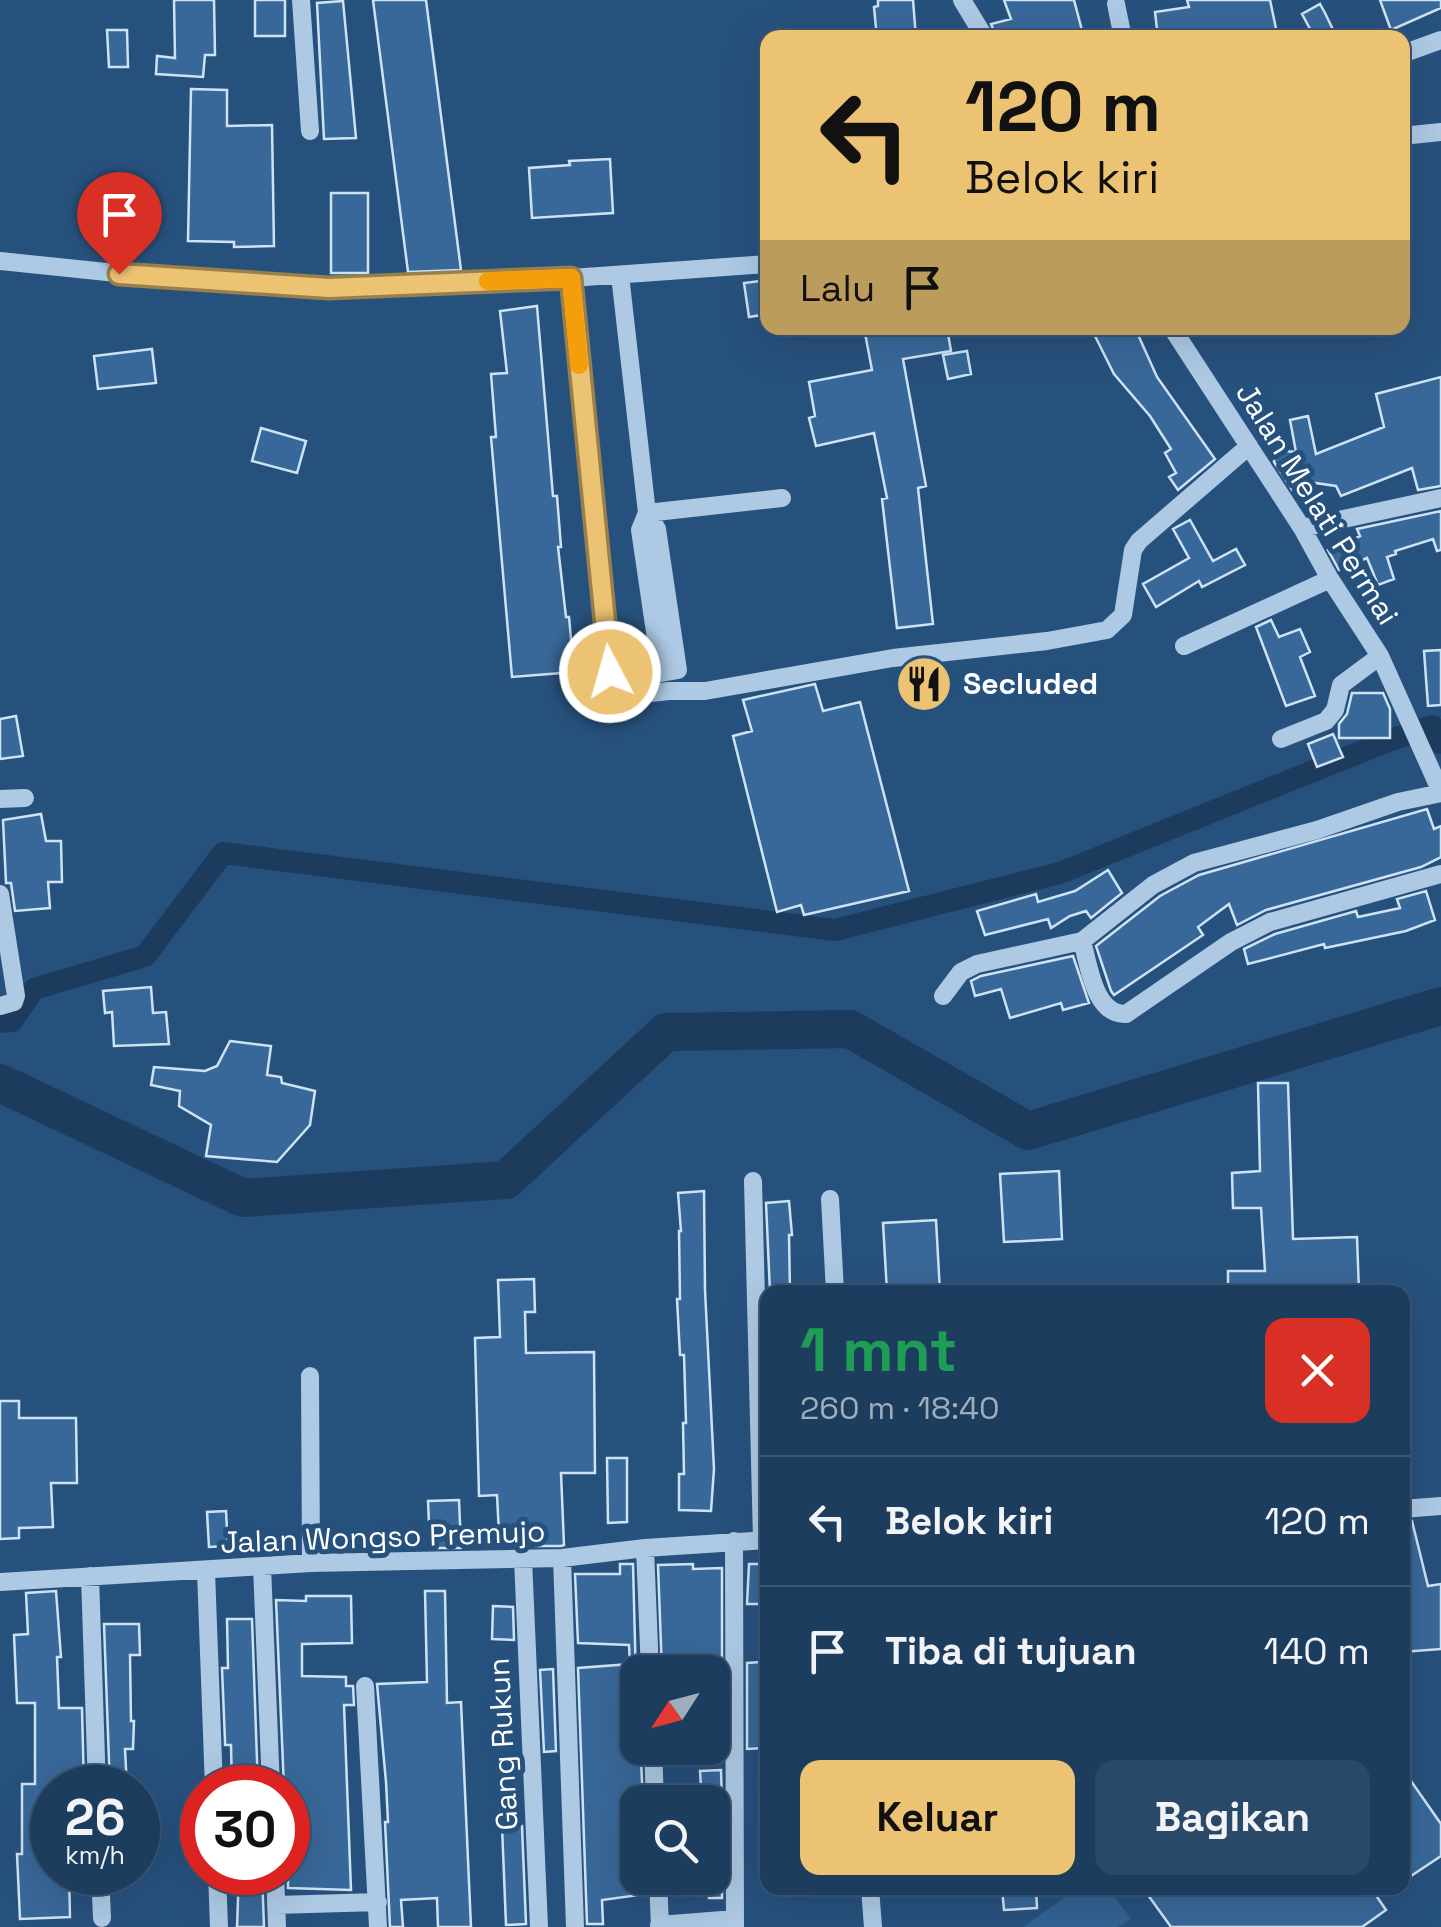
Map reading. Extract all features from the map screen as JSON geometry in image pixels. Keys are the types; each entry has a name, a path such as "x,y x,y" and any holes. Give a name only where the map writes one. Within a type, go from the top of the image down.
{"street":[{"path":"301,0 310,131"},
{"path":"962,0 980,30"},
{"path":"1121,30 1115,2 1135,0"},
{"path":"1410,51 1441,40"},
{"path":"1410,135 1441,132"},
{"path":"0,261 156,277 329,288 571,278 760,265"},
{"path":"620,275 647,513 657,529 678,670 661,672 640,530 647,513"},
{"path":"571,278 610,672"},
{"name":"Jalan Melati Permai","path":"1177,335 1380,656 1441,793"},
{"path":"614,697 705,691 892,658 1047,642 1107,630 1124,615 1133,550 1138,541 1249,446"},
{"path":"647,513 782,498"},
{"path":"1302,528 1441,498"},
{"path":"1184,646 1330,579"},
{"path":"1281,739 1326,720 1335,710 1338,692 1346,678 1380,656"},
{"path":"942,996 961,972 978,964 1082,941 1153,885 1194,863 1317,830 1398,802 1441,793"},
{"path":"0,799 25,798"},
{"path":"1082,941 1102,1004 1117,1014 1126,1014 1231,942 1270,922 1441,874"},
{"path":"0,894 16,996 14,1002 0,1006"},
{"path":"753,1182 760,1410"},
{"path":"830,1198 836,1285"},
{"path":"310,1376 311,1563"},
{"path":"1410,1508 1441,1506"},
{"name":"Jalan Wongso Premujo","path":"0,1582 311,1563 562,1558 760,1540"},
{"path":"659,1895 660,1926 735,1923 734,1541"},
{"path":"646,1548 649,1655"},
{"path":"562,1558 575,1927"},
{"name":"Gang Rukun","path":"522,1559 539,1927"},
{"path":"262,1566 270,1765"},
{"path":"206,1571 213,1765"},
{"path":"90,1576 96,1765"},
{"path":"365,1686 378,1927"},
{"path":"101,1895 102,1918"},
{"path":"219,1895 220,1927"},
{"path":"276,1895 277,1927"},
{"path":"870,1895 872,1927"},
{"path":"276,1905 378,1902"}],"shaded area":[{"path":"1068,1895 1113,1895 1131,1919 1118,1927 1023,1927"}],"building":[{"path":"174,0 214,0 215,55 205,55 203,77 156,74 157,56 175,58"},
{"path":"255,0 285,0 285,36 255,36"},
{"path":"373,0 426,0 461,270 408,272"},
{"path":"878,0 913,0 915,30 876,30 874,7"},
{"path":"1004,0 1074,0 1082,30 994,30 991,24 1011,19"},
{"path":"1187,0 1270,0 1276,30 1157,30 1155,12 1189,7"},
{"path":"1380,0 1441,0 1441,8 1391,30"},
{"path":"343,1 356,138 324,139 317,3"},
{"path":"1320,4 1333,30 1311,30 1302,14"},
{"path":"107,30 127,30 128,67 109,67"},
{"path":"191,89 227,90 227,126 272,125 274,246 234,247 234,242 188,241"},
{"path":"610,159 613,213 532,218 529,168"},
{"path":"331,193 368,193 368,273 331,273"},
{"path":"760,281 760,315 749,317 744,283"},
{"path":"537,306 553,496 557,496 558,547 574,672 512,677 491,437 496,437 491,374 507,373 500,311"},
{"path":"865,335 948,335 951,351 903,359 926,486 918,488 933,624 897,628 882,499 887,498 874,433 816,446 809,418 815,416 809,382 872,370"},
{"path":"1094,335 1138,335 1157,377 1215,459 1178,490 1169,477 1176,473 1165,453 1171,449 1150,416 1114,374"},
{"path":"152,349 156,383 98,389 94,356"},
{"path":"967,351 971,374 948,379 943,355"},
{"path":"1441,377 1441,486 1418,490 1412,468 1341,496 1336,486 1308,482 1306,493 1293,491 1274,462 1275,450 1296,452 1290,420 1308,416 1316,454 1384,427 1376,394"},
{"path":"261,428 306,441 297,473 252,461"},
{"path":"1441,511 1441,550 1437,551 1433,539 1395,551 1387,557 1394,579 1378,585 1367,558 1339,570 1328,550 1360,536 1357,529"},
{"path":"1190,520 1213,561 1236,549 1245,565 1202,587 1199,581 1156,607 1143,584 1189,558 1173,529"},
{"path":"1271,620 1279,637 1300,629 1310,652 1300,657 1315,696 1286,706 1256,627"},
{"path":"1441,650 1441,705 1428,706 1424,651"},
{"path":"815,684 823,711 860,702 909,891 804,915 801,905 777,912 733,736 752,731 743,700"},
{"path":"1352,693 1383,693 1390,709 1390,738 1339,738 1339,724 1347,714"},
{"path":"16,716 23,756 0,759 0,719"},
{"path":"1333,734 1343,757 1317,767 1308,744"},
{"path":"1427,809 1434,829 1441,826 1441,857 1421,867 1266,910 1237,925 1229,904 1198,927 1203,935 1114,995 1111,991 1096,946 1160,896 1199,875"},
{"path":"41,814 46,841 61,841 62,882 48,882 50,908 15,911 11,883 6,883 3,820"},
{"path":"1108,870 1122,893 1091,918 1086,911 1051,928 1048,919 985,935 977,911 1036,894 1038,902 1075,891"},
{"path":"1426,891 1435,920 1406,931 1325,948 1324,944 1248,964 1244,949 1275,934 1356,911 1358,917 1400,908 1397,899"},
{"path":"1073,956 1089,1003 1063,1010 1061,1003 1010,1018 1001,989 975,996 971,981 981,976"},
{"path":"151,987 153,1013 166,1012 169,1044 114,1046 112,1012 105,1013 103,991"},
{"path":"230,1041 271,1046 267,1075 315,1091 310,1125 277,1162 206,1156 211,1125 179,1106 180,1091 151,1085 154,1067 205,1071 217,1066"},
{"path":"1258,1083 1288,1083 1293,1239 1357,1237 1359,1285 1228,1285 1228,1271 1265,1271 1261,1208 1233,1208 1232,1173 1260,1171"},
{"path":"1059,1171 1062,1239 1004,1242 1000,1174"},
{"path":"704,1191 714,1469 711,1511 679,1510 686,1423 677,1299 681,1231 678,1193"},
{"path":"789,1201 790,1285 770,1285 766,1203"},
{"path":"936,1220 940,1285 887,1285 883,1223"},
{"path":"534,1279 535,1312 525,1312 526,1353 594,1352 595,1473 561,1473 561,1546 536,1546 536,1533 499,1534 497,1495 479,1496 475,1338 500,1337 498,1280"},
{"path":"0,1401 19,1401 19,1418 76,1418 77,1483 51,1483 53,1527 19,1528 19,1538 0,1539"},
{"path":"607,1458 627,1458 627,1522 608,1523"},
{"path":"459,1500 461,1548 430,1548 428,1501"},
{"path":"226,1511 228,1546 209,1547 207,1512"},
{"path":"1410,1521 1428,1586 1441,1584 1441,1649 1410,1651"},
{"path":"620,1564 633,1564 635,1655 630,1655 629,1645 578,1643 575,1574 620,1574"},
{"path":"749,1564 760,1564 760,1604 747,1604"},
{"path":"658,1565 722,1568 722,1655 661,1655"},
{"path":"56,1591 61,1657 57,1657 59,1708 82,1708 83,1765 35,1765 35,1703 17,1703 14,1635 28,1634 26,1593"},
{"path":"425,1591 445,1591 447,1703 461,1702 471,1927 438,1927 437,1898 401,1900 403,1927 390,1927 386,1782 377,1684 427,1682"},
{"path":"306,1596 351,1596 352,1643 302,1644 302,1676 346,1677 346,1686 353,1686 354,1705 344,1705 351,1890 310,1889 310,1765 283,1765 276,1600 306,1601"},
{"path":"493,1606 513,1607 514,1640 492,1639"},
{"path":"227,1619 252,1619 257,1765 231,1765 231,1745 225,1745 222,1668 228,1668"},
{"path":"104,1624 139,1624 140,1655 130,1655 133,1749 125,1749 126,1765 109,1765"},
{"path":"760,1662 760,1748 747,1749 747,1663"},
{"path":"620,1665 620,1765 641,1765 642,1785 620,1785 620,1895 639,1895 602,1900 603,1924 587,1924 578,1668"},
{"path":"553,1669 556,1751 544,1752 540,1670"},
{"path":"721,1770 721,1785 701,1785 700,1771"},
{"path":"1410,1779 1441,1824 1441,1856 1410,1877"},
{"path":"22,1784 30,1784 30,1895 70,1895 70,1917 20,1919 17,1854 22,1854"},
{"path":"502,1826 522,1826 526,1924 506,1925"},
{"path":"238,1895 263,1895 264,1927 237,1927"},
{"path":"1003,1895 1036,1895 1037,1908 1004,1910"},
{"path":"1148,1895 1376,1895 1386,1910 1362,1927 1171,1927"}],"waterway":[{"path":"0,1022 12,1021 34,989 145,956 223,853 835,930 1060,873 1432,726 1441,743"},
{"path":"0,1083 243,1198 506,1180 666,1032 850,1029 1028,1131 1441,1006"}],"slow traffic":[{"path":"488,281 571,278 579,365"}],"place":[{"name":"Secluded","path":"924,684"}],"route":[{"path":"119,274 329,288 571,278 610,672"}]}
